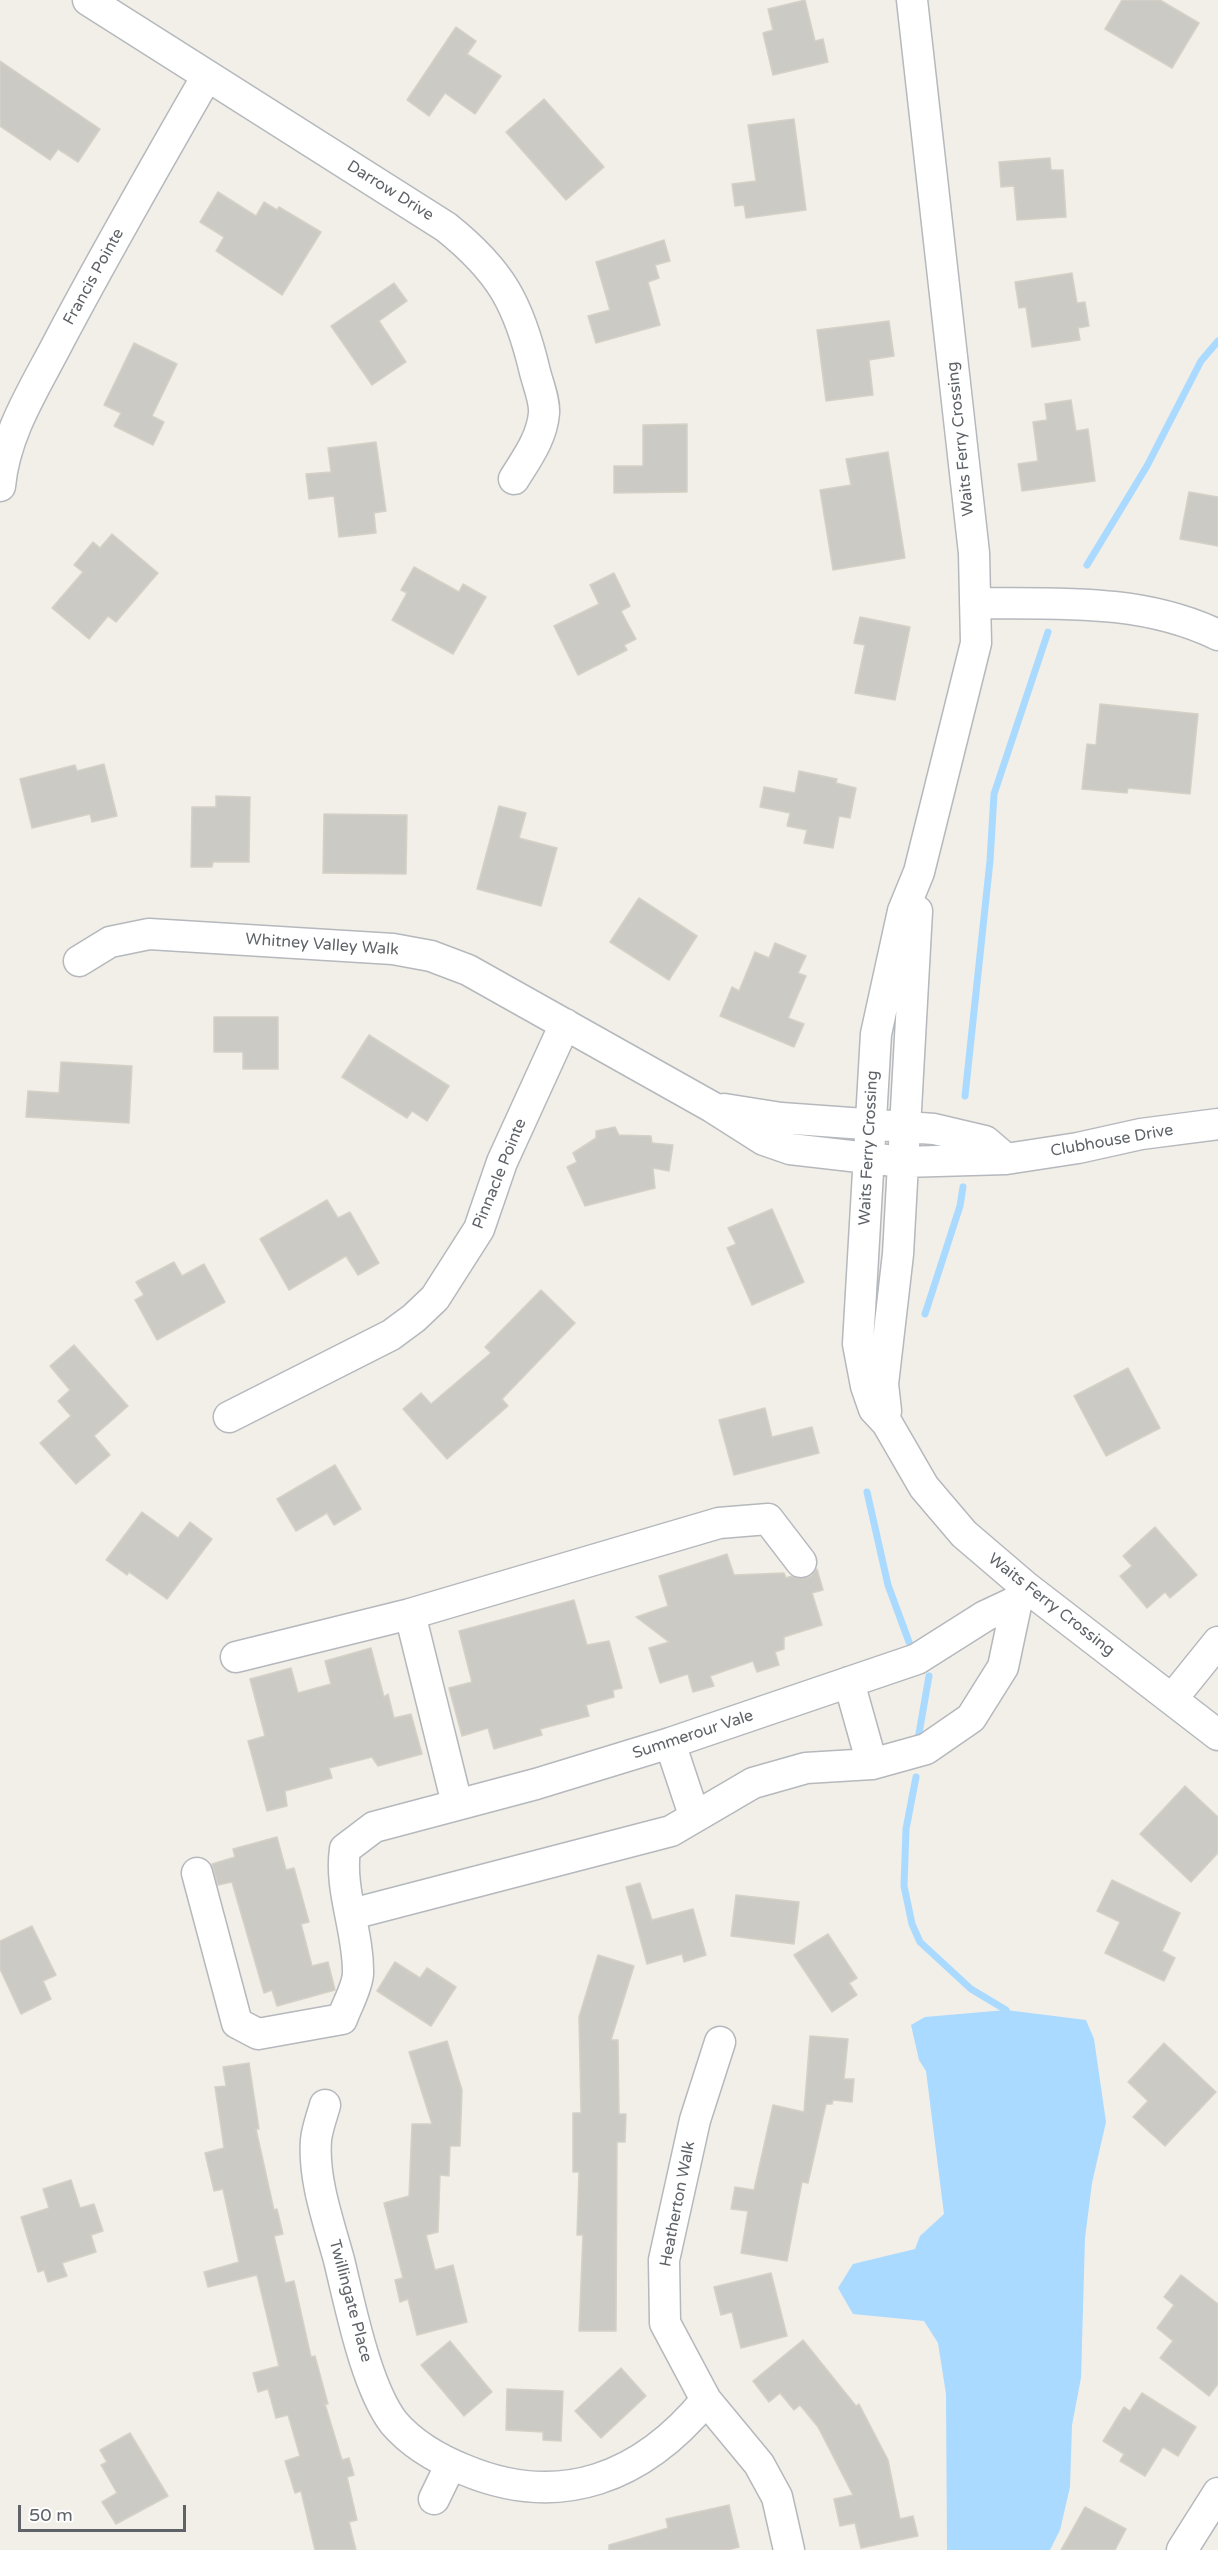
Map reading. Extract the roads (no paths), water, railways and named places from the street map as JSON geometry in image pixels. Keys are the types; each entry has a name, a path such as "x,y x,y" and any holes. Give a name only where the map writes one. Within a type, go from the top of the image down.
{"street":[{"name":"Darrow Drive","path":"88,0 446,227 472,247 494,271 512,299 525,329 544,411 539,438 514,479"},
{"name":"Waits Ferry Crossing","path":"912,0 974,553 976,643 919,872 903,910 876,1034 858,1344 866,1386 874,1409 887,1423 924,1487 964,1534 1021,1594 1172,1699 1218,1735"},
{"name":"Francis Pointe","path":"0,486 2,462 15,426 95,272 207,76"},
{"path":"975,603 1110,604 1191,621 1218,635"},
{"name":"Waits Ferry Crossing","path":"887,1423 883,1384 898,1254 919,872"},
{"name":"Whitney Valley Walk","path":"78,961 110,942 149,934 393,949 431,956 468,970 566,1024 712,1107 764,1140 790,1149 903,1162"},
{"name":"Pinnacle Pointe","path":"229,1417 391,1335 435,1298 479,1229 502,1162 566,1024"},
{"name":"Whitney Valley Walk","path":"712,1107 782,1118 870,1125 905,1125"},
{"name":"Clubhouse Drive","path":"903,1162 1006,1159 1078,1148 1140,1134 1218,1124"},
{"path":"905,1125 985,1141 1006,1159"},
{"path":"236,1657 410,1614 719,1523 768,1519 801,1562"},
{"path":"197,1873 237,2024 258,2034 342,2019 358,1976 352,1914 671,1831 694,1815 753,1783 806,1768 872,1764 926,1749 971,1718 1003,1667 1021,1594"},
{"name":"Summerour Vale","path":"352,1914 342,1871 345,1849 374,1827 536,1784 835,1689 917,1659 1021,1594"},
{"path":"410,1614 457,1804"},
{"path":"1172,1699 1218,1642"},
{"path":"849,1682 872,1764"},
{"path":"670,1743 694,1815"},
{"name":"Heatherton Walk","path":"720,2042 695,2120 664,2260 665,2323 706,2400 759,2464 777,2497 789,2550"},
{"name":"Twillingate Place","path":"325,2105 316,2140 319,2182 358,2340 376,2386 394,2422 418,2444 451,2464 486,2479 519,2486 554,2487 591,2481 623,2470 656,2451 682,2429 706,2400"},
{"path":"434,2499 451,2464"},
{"path":"1182,2550 1218,2493"}],"water":[{"path":"1006,2010 1086,2020 1094,2039 1106,2122 1092,2183 1085,2238 1081,2378 1072,2425 1070,2487 1060,2530 1050,2550 947,2550 946,2394 938,2343 924,2321 853,2314 838,2288 853,2264 915,2249 920,2236 944,2214 926,2071 919,2060 911,2025 925,2017"}],"waterway":[{"path":"1087,565 1147,466 1201,361 1218,341"},
{"path":"965,1096 990,861 994,794 1048,632"},
{"path":"925,1314 960,1206 963,1187"},
{"path":"867,1492 888,1585 909,1642"},
{"path":"918,1739 929,1676"},
{"path":"916,1777 906,1829 904,1886 912,1924 920,1942 971,1989 1006,2010"}]}
